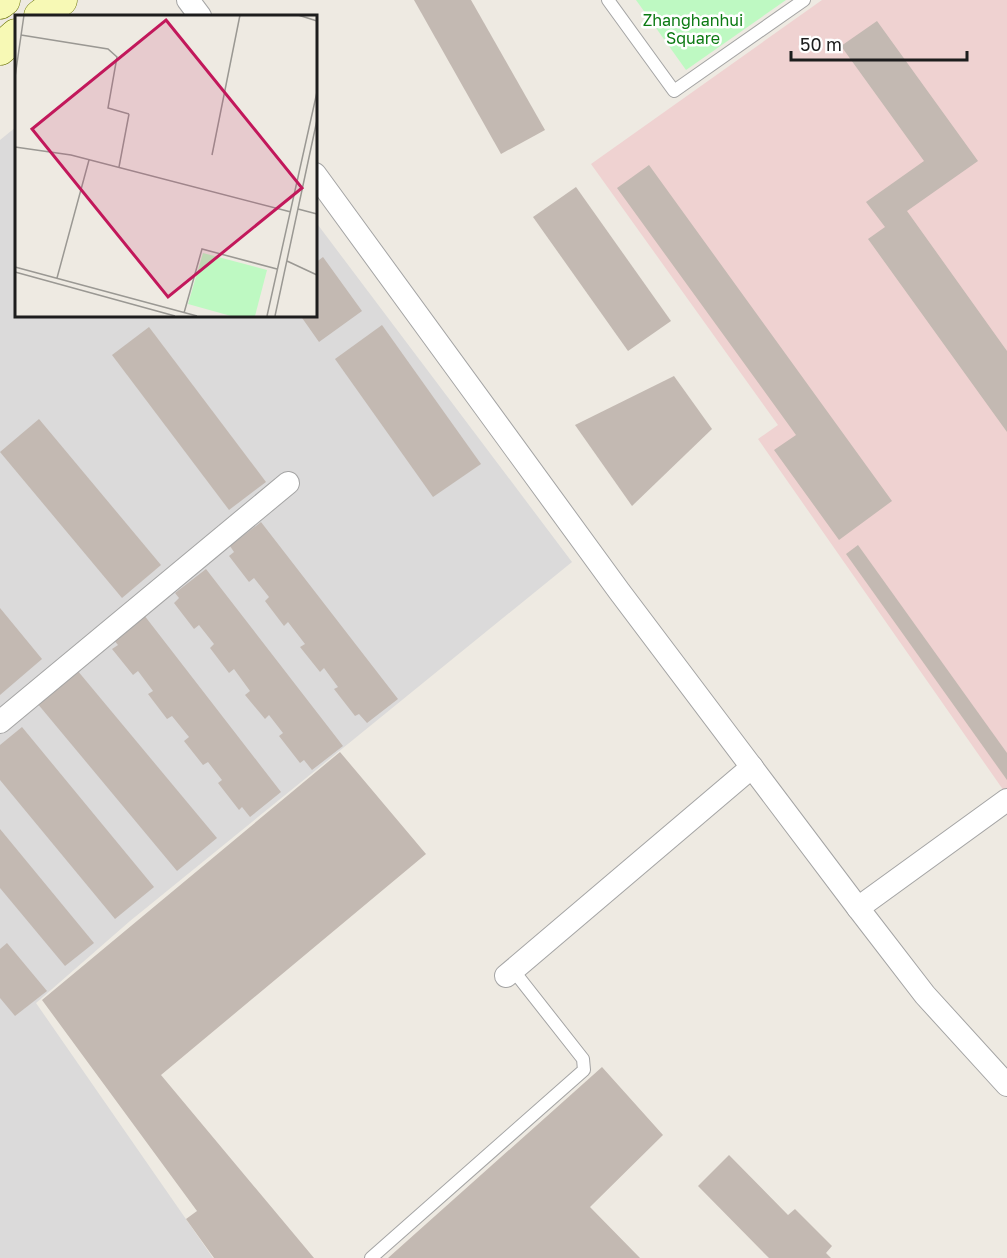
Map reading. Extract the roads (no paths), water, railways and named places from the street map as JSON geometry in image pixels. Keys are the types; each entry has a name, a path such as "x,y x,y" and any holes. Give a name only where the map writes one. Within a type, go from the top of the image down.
{"main road":[{"path":"0,3 4,0"},
{"path":"41,15 60,0"},
{"path":"0,49 15,36"}],"street":[{"path":"188,0 199,15"},
{"path":"316,175 612,581 858,908 925,995 1007,1085"},
{"path":"0,722 288,483"},
{"path":"510,973 752,766"},
{"path":"858,908 1007,800"}],"lane":[{"path":"608,0 674,91 804,0"},
{"path":"371,1258 584,1070 583,1059 510,973"}],"park label":[{"name":"Zhanghanhui Square","path":"693,29"}]}
